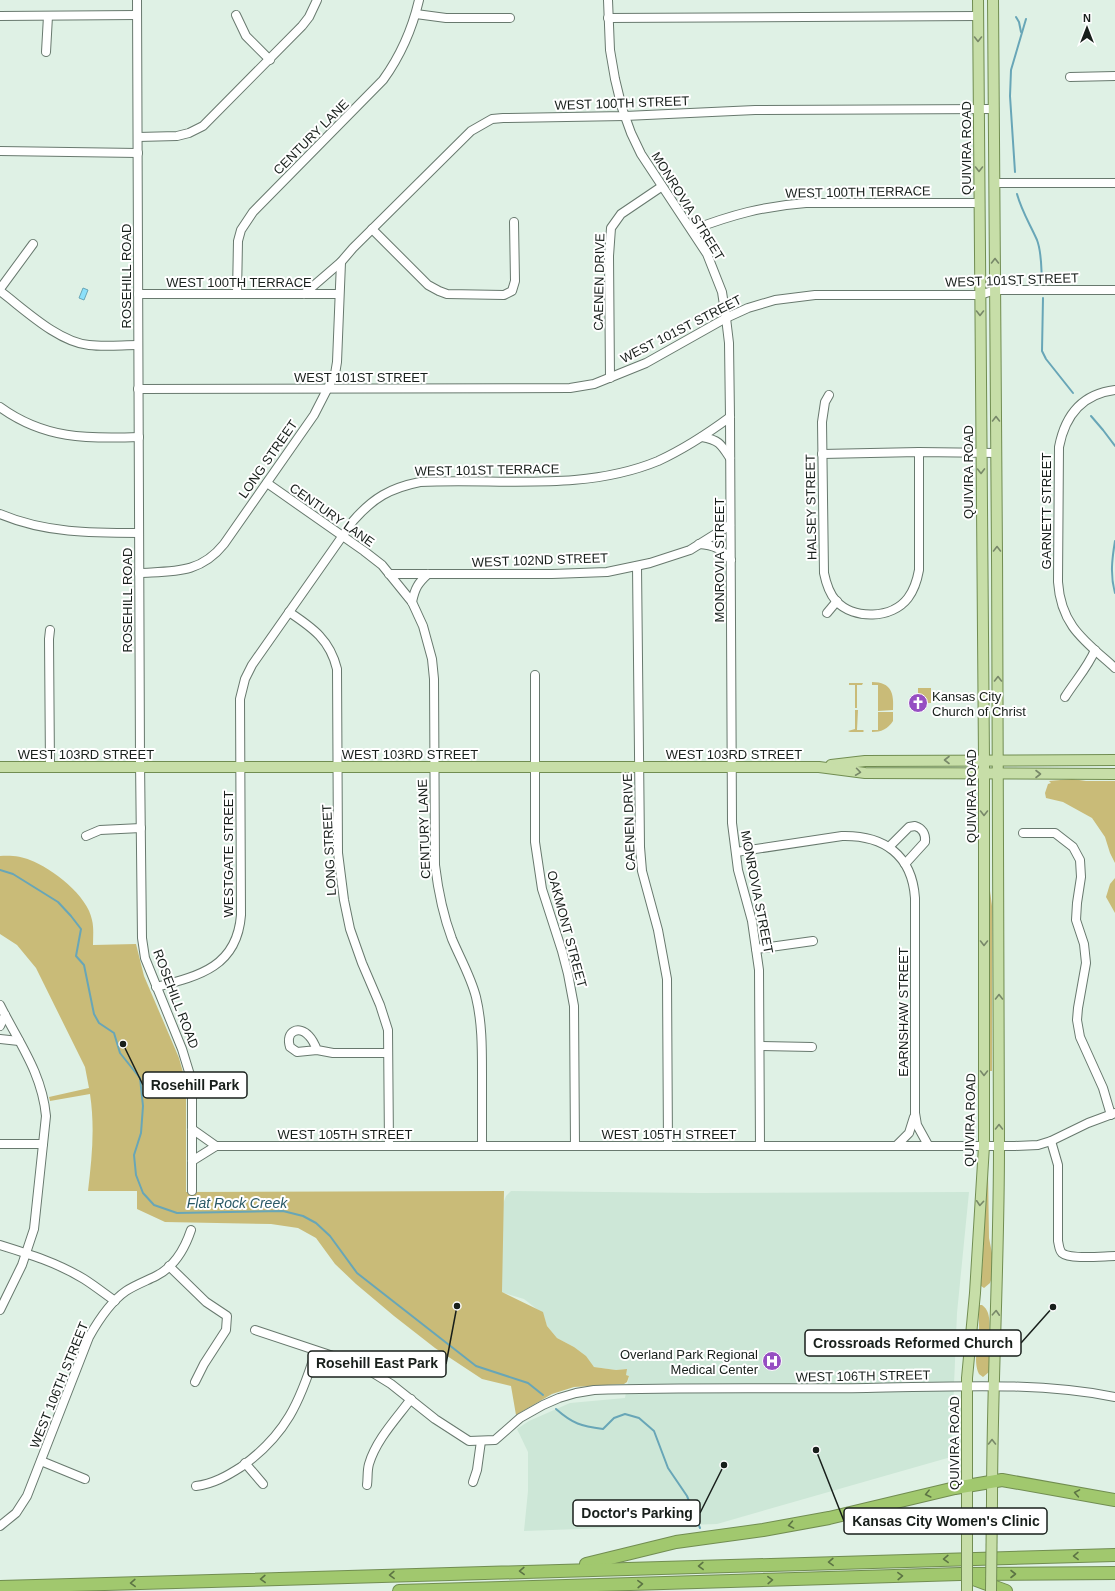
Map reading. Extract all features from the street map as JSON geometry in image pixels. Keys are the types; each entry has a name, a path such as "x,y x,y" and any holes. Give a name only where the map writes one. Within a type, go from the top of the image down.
{"highway":[{"path":"561,1570 676,1542 763,1530 829,1518 966,1486 1002,1480 1115,1500"},
{"path":"0,1587 1115,1555"},
{"path":"399,1591 960,1574 1115,1573"},
{"path":"960,1574 1006,1591"},
{"path":"559,1586 576,1591"}],"main road":[{"name":"QUIVIRA ROAD","path":"967,1591 967,1387 975,1293 984,1146 984,760 978,0"},
{"path":"991,1591 993,1387 997,1298 999,1146 994,0"},
{"name":"WEST 103RD STREET","path":"819,767 865,761 1115,760"},
{"name":"WEST 103RD STREET","path":"0,768 732,766 819,767 865,773 1115,774"}],"street":[{"name":"ROSEHILL ROAD","path":"137,0 142,938 145,958 187,1064 192,1092 192,1190"},
{"path":"138,137 177,136 189,133 203,126 302,26 310,15 317,0"},
{"name":"CENTURY LANE","path":"237,294 237,248 241,230 253,212 383,80 402,52 410,35 419,0"},
{"name":"MONROVIA STREET","path":"608,0 610,50 615,80 625,116 641,154 707,254 722,292 726,318 729,343 730,417 732,823 738,870 752,921 760,994 760,1146"},
{"path":"416,14 446,18 510,18"},
{"path":"0,16 137,15"},
{"path":"236,15 246,36 270,60"},
{"path":"46,52 48,16"},
{"path":"608,18 978,16"},
{"path":"1070,77 1115,76"},
{"name":"WEST 100TH STREET","path":"304,294 341,262 372,229 471,131 492,120 504,118 625,116 755,110 994,109"},
{"path":"0,151 138,153"},
{"path":"995,183 1115,183"},
{"name":"CAENEN DRIVE","path":"610,378 611,228 621,214 662,187"},
{"name":"WEST 100TH TERRACE","path":"692,230 739,213 783,204 979,203"},
{"path":"372,229 428,285 439,291 447,294 504,295 512,292 515,281 514,222"},
{"path":"33,244 0,290 45,325 68,340 88,345 138,345"},
{"path":"339,294 341,262"},
{"name":"WEST 101ST STREET","path":"138,389 552,389 594,384 610,378 646,363 726,318 757,305 800,296 980,295 995,290 1115,290"},
{"name":"WEST 100TH TERRACE","path":"138,294 339,294"},
{"name":"LONG STREET","path":"139,573 182,571 192,568 209,560 224,544 314,415 335,374 337,362 339,294"},
{"name":"GARNETT STREET","path":"1115,390 1093,396 1074,411 1063,429 1059,447 1059,596 1063,610 1070,624 1115,668"},
{"name":"HALSEY STREET","path":"829,395 823,412 823,561 827,584 837,601"},
{"path":"0,407 28,424 48,432 66,436 104,438 139,437"},
{"name":"WEST 101ST TERRACE","path":"240,767 240,699 245,679 252,665 353,521 372,502 387,492 407,484 433,481 558,481 593,478 613,474 656,461 702,437 730,417"},
{"path":"702,437 715,440 723,447 730,458"},
{"path":"822,454 919,452 996,453"},
{"path":"827,613 837,601 844,607 859,614 876,615 891,611 907,599 915,587 920,570 919,452"},
{"name":"CENTURY LANE","path":"267,483 382,565 412,602 423,626 432,660 434,679 435,865 438,891 444,915 452,939 476,996 480,1015 482,1035 482,1146"},
{"path":"0,514 34,526 58,530 82,533 139,533"},
{"name":"WEST 102ND STREET","path":"389,574 608,572 664,559 690,550 730,525"},
{"path":"698,544 710,545 724,551 731,560"},
{"name":"CAENEN DRIVE","path":"637,566 639,834 642,871 658,930 666,979 668,1146"},
{"path":"412,602 414,591 419,582 428,574"},
{"name":"LONG STREET","path":"290,612 324,639 336,662 338,681 338,853 344,900 350,929 386,1023 388,1053 389,1146"},
{"path":"50,630 50,768"},
{"path":"1065,697 1089,664 1095,650"},
{"name":"OAKMONT STREET","path":"535,674 535,836 542,889 566,966 574,1006 575,1146"},
{"name":"WESTGATE STREET","path":"156,988 199,975 215,966 223,959 236,940 241,915 240,767"},
{"path":"736,852 842,836 870,838 889,847 910,827 915,826 924,833 925,842 905,864"},
{"path":"86,836 100,830 141,828"},
{"path":"1023,833 1055,833 1073,847 1080,860 1081,877 1076,920 1084,944 1086,963 1078,1008 1078,1028 1113,1114"},
{"name":"EARNSHAW STREET","path":"889,847 905,864 915,890 915,1112 917,1125 928,1145"},
{"path":"756,949 813,941"},
{"path":"0,1005 38,1076 43,1092 46,1116 34,1229 26,1253 0,1310"},
{"path":"0,1026 5,1015"},
{"path":"0,1039 19,1041"},
{"path":"760,1046 812,1047"},
{"path":"317,1050 333,1053 388,1053"},
{"name":"EARNSHAW STREET","path":"897,1145 909,1133 915,1112"},
{"name":"WEST 105TH STREET","path":"216,1146 1038,1145 1051,1141 1088,1123 1113,1114"},
{"path":"192,1129 216,1146 192,1161"},
{"path":"1051,1141 1058,1162 1058,1241 1062,1253 1072,1256 1115,1256"},
{"path":"0,1144 43,1144"},
{"path":"0,1245 26,1253 72,1272 86,1280 114,1301 126,1291 158,1275 178,1258 184,1249 191,1230"},
{"path":"169,1266 206,1302 227,1316 226,1330 204,1364 195,1382"},
{"name":"WEST 106TH STREET","path":"0,1526 16,1513 24,1502 89,1337 96,1324 114,1301"},
{"path":"255,1330 357,1365 370,1371 391,1384 435,1419 460,1436 469,1441 482,1441 477,1470 473,1482"},
{"path":"196,1486 213,1482 246,1463 260,1452 283,1426 303,1391 316,1351"},
{"name":"WEST 106TH STREET","path":"482,1441 495,1440 520,1418 543,1405 559,1398 594,1390 993,1387 1073,1389 1115,1396"},
{"path":"367,1485 369,1465 376,1449 388,1428 411,1399"},
{"name":"WEST 106TH STREET","path":"41,1461 85,1478"},
{"path":"246,1463 263,1484"}],"shaded area":[{"path":"872,682 884,684 888,687 892,694 893,710 878,711 878,685 872,685"},
{"path":"849,683 863,683 862,685 857,685 857,708 855,708 855,685 849,685"},
{"path":"918,688 931,688 931,703 922,703 918,699"},
{"path":"855,710 858,710 857,730 863,730 863,732 848,731 855,729"},
{"path":"878,712 893,712 893,721 884,730 872,732 872,730 878,730"},
{"path":"1072,779 1086,781 1115,781 1115,863 1105,837 1092,818 1063,802 1046,798 1045,793 1048,784 1051,783 1049,781"},
{"path":"0,856 15,856 27,859 48,869 68,884 84,902 89,911 93,926 93,945 136,944 144,976 179,1058 186,1083 186,1192 504,1191 502,1292 543,1312 547,1326 557,1338 574,1347 586,1356 594,1367 616,1370 627,1369 626,1375 629,1376 627,1382 624,1384 574,1387 552,1394 516,1415 511,1386 482,1379 435,1348 356,1284 335,1264 316,1238 298,1228 271,1224 165,1222 137,1209 137,1191 88,1191 92,1142 92,1106 90,1094 50,1101 49,1097 89,1088 85,1067 36,968 17,945 0,934"},
{"path":"1115,878 1115,913 1106,897 1110,884"},
{"path":"987,891 990,891 992,906 992,1071 990,1071 989,1065"},
{"path":"986,1171 988,1171 989,1238 994,1263 990,1283 984,1288 981,1286 981,1283"},
{"name":"Overland Park Regional Medical Center","path":"511,1191 700,1193 969,1192 957,1313 951,1457 717,1524 524,1531 528,1491 528,1452 517,1429 529,1421 570,1403 625,1398 629,1376 626,1375 626,1369 616,1370 594,1367 574,1347 557,1338 547,1326 544,1317 538,1310 524,1299 501,1292 503,1204 506,1196"},
{"path":"979,1305 982,1305 988,1313 990,1324 988,1347 990,1369 989,1372 983,1377 979,1374 976,1362 979,1330 978,1310"}],"water":[{"path":"83,288 88,290 84,300 79,298"}],"waterway":[{"path":"1016,17 1019,22 1021,32"},
{"path":"1015,172 1010,96 1011,70 1026,19"},
{"path":"1017,194 1021,207 1039,245 1042,281"},
{"path":"1043,298 1042,351 1046,359 1073,393"},
{"path":"1091,416 1115,446"},
{"path":"1115,541 1112,567 1112,580 1115,593"},
{"name":"Flat Rock Creek","path":"0,870 13,874 58,902 81,929 76,956 84,965 94,1014 99,1023 114,1033 120,1053 140,1078 143,1106 141,1133 134,1155 136,1175 143,1193 154,1205 177,1213 283,1211 303,1216 316,1223 330,1236 357,1273 476,1366 528,1383 543,1395"},
{"name":"Flat Rock Creek","path":"556,1409 567,1418 578,1424 603,1429 614,1418 625,1414 639,1418 654,1431 668,1468 687,1496 700,1528"}],"place":[{"name":"Kansas City Church of Christ","path":"918,703"},
{"name":"Rosehill Park","path":"123,1044"},
{"name":"Rosehill East Park","path":"457,1306"},
{"name":"Crossroads Reformed Church","path":"1053,1307"},
{"name":"Overland Park Regional Medical Center","path":"772,1361"},
{"name":"Kansas City Women's Clinic","path":"816,1450"},
{"name":"Doctor's Parking","path":"724,1465"}]}
